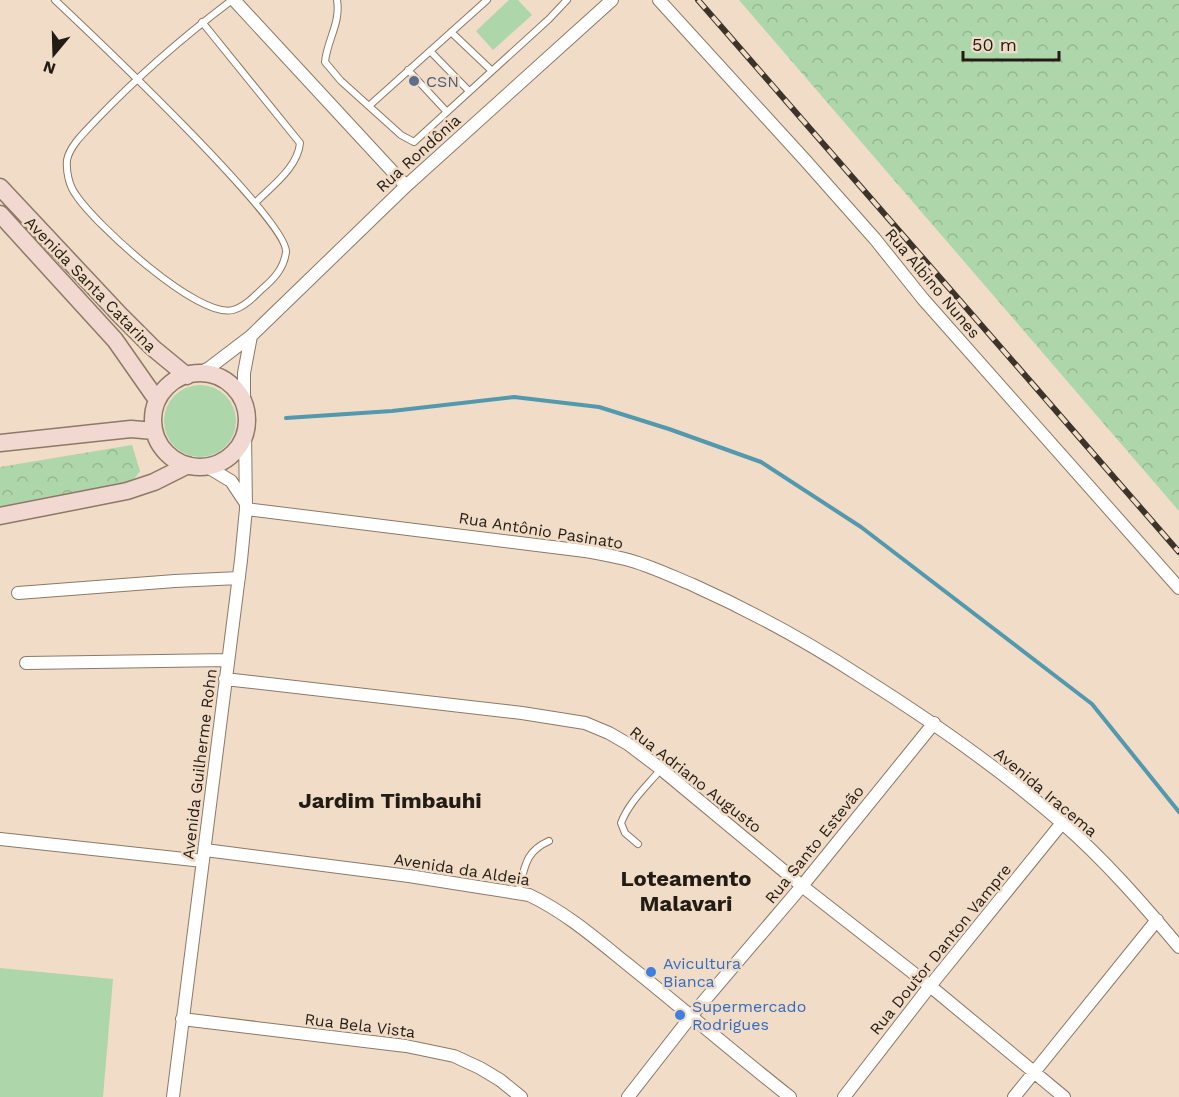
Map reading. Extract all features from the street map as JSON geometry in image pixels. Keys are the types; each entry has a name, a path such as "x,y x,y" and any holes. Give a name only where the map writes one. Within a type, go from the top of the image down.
{"street":[{"path":"233,0 406,186"},
{"name":"Rua Rondônia","path":"192,375 209,368 251,336 406,186 612,0"},
{"name":"Rua Albino Nunes","path":"659,0 851,213 938,316 1179,588"},
{"name":"Avenida Santa Catarina","path":"0,187 153,348 192,375"},
{"name":"Avenida Santa Catarina","path":"0,214 115,340 157,400"},
{"path":"244,405 244,373 251,336"},
{"path":"192,375 216,376 228,382 238,391 247,418 245,434 239,446 219,463 206,466 188,465 174,459 163,448 154,431 154,411 157,400 164,389 175,380 192,375"},
{"path":"0,443 131,429 154,431"},
{"name":"Avenida Guilherme Rohn","path":"173,1097 239,578 246,506 245,434"},
{"path":"154,483 163,448"},
{"path":"0,516 105,496 154,483 188,465"},
{"path":"206,466 231,481 246,506"},
{"name":"Rua Antônio Pasinato","path":"246,506 522,541 627,559 658,570 770,621 934,723"},
{"path":"18,593 239,578"},
{"path":"26,663 228,660"},
{"name":"Rua Adriano Augusto","path":"225,679 492,709 585,723 609,733 661,769 1064,1097"},
{"name":"Avenida Iracema","path":"934,723 1062,823 1156,920 1179,947"},
{"name":"Rua Santo Estevão","path":"628,1097 934,723"},
{"name":"Rua Doutor Danton Vampre","path":"844,1097 930,986 1062,823"},
{"name":"Avenida da Aldeia","path":"0,839 341,867 518,893 546,903 588,932 790,1097"},
{"path":"1014,1097 1156,920"},
{"name":"Rua Bela Vista","path":"182,1019 396,1045 454,1056 480,1068 521,1097"}],"lane":[{"path":"55,0 138,79 256,202 285,241 285,259 274,278 246,303 232,310 220,310 183,293 154,271 96,218 75,195 70,183 68,160 70,151 78,141 138,79 202,22 233,0"},
{"path":"337,0 338,19 328,44 326,62 341,81 401,135 414,142 567,0"},
{"path":"370,105 487,0"},
{"path":"202,22 240,72 300,143 300,152 295,161 256,202"},
{"path":"451,32 491,70"},
{"path":"430,51 469,91"},
{"path":"408,70 447,112"},
{"path":"638,844 625,833 621,823 624,815 661,769"},
{"path":"518,893 530,853 549,841"}],"green space":[{"path":"509,0 518,0 532,15 493,50 476,31"},
{"path":"739,0 1179,0 1179,511"},
{"path":"200,385 214,388 226,395 233,407 236,421 233,435 226,447 214,454 200,457 186,454 174,447 167,435 164,421 167,407 174,395 186,388"},
{"path":"132,445 140,471 128,487 0,513 0,467"},
{"path":"0,968 113,979 103,1097 0,1097"}],"waterway":[{"path":"286,418 392,411 514,397 599,407 761,462 861,527 1092,704 1179,812"}],"railway":[{"path":"698,0 1179,552"}],"place":[{"name":"CSN","path":"414,81"},
{"name":"Avicultura Bianca","path":"651,972"},
{"name":"Supermercado Rodrigues","path":"680,1015"}],"district":[{"name":"Jardim Timbauhi","path":"390,800"},
{"name":"Loteamento Malavari","path":"686,890"}]}
